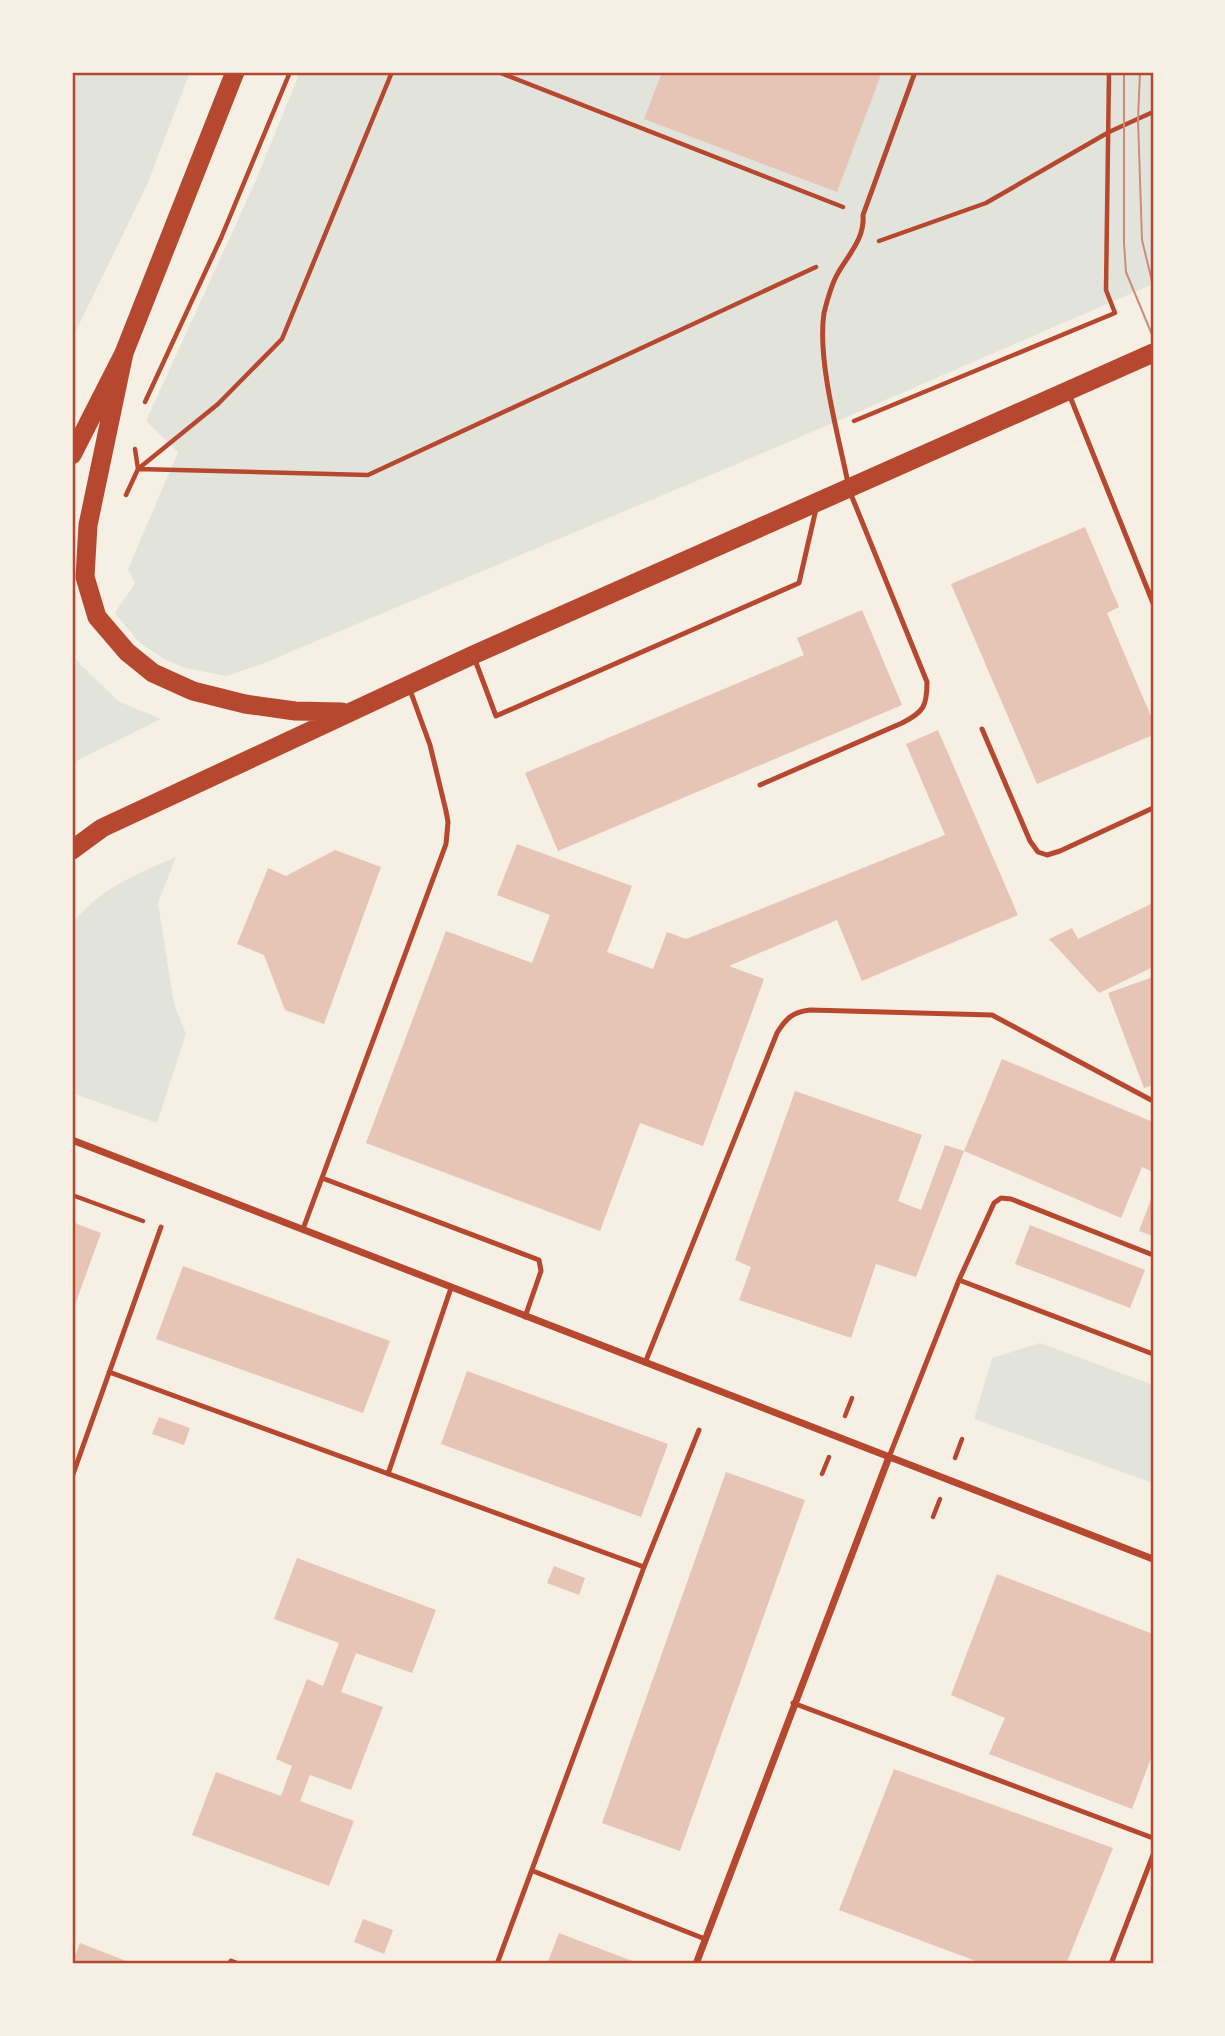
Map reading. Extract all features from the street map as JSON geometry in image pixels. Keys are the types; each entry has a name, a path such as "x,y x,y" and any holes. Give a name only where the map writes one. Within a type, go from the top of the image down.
{"highway":[{"path":"72,455 124,352 236,72"},
{"path":"124,352 88,525 85,577 97,617 127,652 153,673 192,691 245,704 295,711 348,712"},
{"path":"72,850 102,828 348,712 1153,352"}],"street":[{"path":"72,1140 1153,1559"},
{"path":"696,1964 793,1703 889,1457"}],"lane":[{"path":"760,785 918,715 927,701 926,682 849,488 822,344 825,311 837,275 854,250 864,224 863,215 915,72"},
{"path":"1068,391 1153,603"},
{"path":"473,655 496,716 787,589 799,583 817,502"},
{"path":"303,1229 447,834 446,811 430,745 408,685"},
{"path":"982,729 1030,841 1038,852 1047,855 1060,851 1153,808"},
{"path":"645,1363 777,1033 784,1021 795,1012 810,1010 992,1015 1153,1101"},
{"path":"322,1178 539,1261 541,1271 525,1317"},
{"path":"889,1457 988,1211 1001,1198 1011,1199 1153,1255"},
{"path":"72,1477 160,1227"},
{"path":"959,1280 1153,1354"},
{"path":"388,1474 451,1288"},
{"path":"109,1372 644,1567"},
{"path":"497,1964 644,1567 699,1430"},
{"path":"793,1703 1153,1838"},
{"path":"1111,1964 1153,1855"},
{"path":"533,1871 705,1940"},
{"path":"231,1961 239,1964"}],"path":[{"path":"142,406 221,238 290,72"},
{"path":"127,491 138,469 218,404 282,339 392,72"},
{"path":"498,72 863,215"},
{"path":"837,428 1115,313 1106,290 1109,72"},
{"path":"138,469 368,475 854,250 986,203 1109,132 1153,112"},
{"path":"134,443 138,469"},
{"path":"72,1195 160,1227"}],"shaded area":[{"path":"72,72 190,72 147,185 72,339"},
{"path":"300,72 1153,72 1153,284 791,441 262,664 227,676 185,668 164,659 139,642 115,613 135,583 128,569 178,452 146,421 256,180"},
{"path":"72,652 81,665 118,701 161,719 72,763"},
{"path":"176,857 158,903 174,1004 186,1034 157,1123 72,1093 72,924 106,892"},
{"path":"1040,1343 1153,1385 1153,1483 974,1419 992,1358"}],"building":[{"path":"662,72 882,72 837,192 644,119"},
{"path":"1085,527 1119,607 1107,613 1153,721 1153,735 1037,784 951,584"},
{"path":"862,610 902,705 558,851 525,773 804,655 797,638"},
{"path":"938,730 1018,915 862,981 837,920 729,966 764,979 703,1146 640,1123 600,1231 366,1143 446,931 532,963 550,915 497,895 517,844 632,886 607,952 653,969 667,932 686,939 945,835 906,744"},
{"path":"335,850 381,867 324,1024 285,1010 264,955 237,944 268,868 286,876"},
{"path":"1153,903 1153,967 1099,993 1049,939 1072,928 1078,939"},
{"path":"1153,977 1153,1085 1144,1088 1108,993"},
{"path":"1002,1059 1153,1122 1153,1172 1142,1167 1121,1218 964,1151"},
{"path":"795,1091 922,1135 898,1201 921,1210 945,1145 964,1151 916,1277 876,1264 851,1338 739,1300 751,1267 735,1260"},
{"path":"1153,1194 1153,1236 1139,1231"},
{"path":"72,1222 101,1233 72,1313"},
{"path":"1030,1225 1145,1270 1130,1308 1015,1264"},
{"path":"183,1266 390,1341 363,1413 156,1339"},
{"path":"467,1371 668,1444 641,1517 441,1444"},
{"path":"159,1417 190,1428 184,1445 152,1434"},
{"path":"726,1472 805,1500 680,1851 602,1823"},
{"path":"297,1558 436,1610 412,1673 356,1653 341,1692 383,1707 351,1790 310,1775 300,1801 354,1821 329,1886 192,1835 216,1772 281,1796 292,1766 276,1759 307,1679 323,1686 339,1643 274,1619"},
{"path":"554,1566 585,1578 579,1595 547,1583"},
{"path":"997,1574 1153,1634 1153,1759 1151,1758 1132,1809 989,1754 1005,1718 951,1695"},
{"path":"894,1769 1113,1848 1066,1964 984,1964 839,1910"},
{"path":"363,1919 393,1930 384,1954 354,1942"},
{"path":"559,1933 640,1964 547,1964"},
{"path":"80,1943 134,1964 72,1964"}],"tram line":[{"path":"1124,72 1126,272 1153,337"},
{"path":"1140,72 1138,119 1142,240 1153,285"}]}
